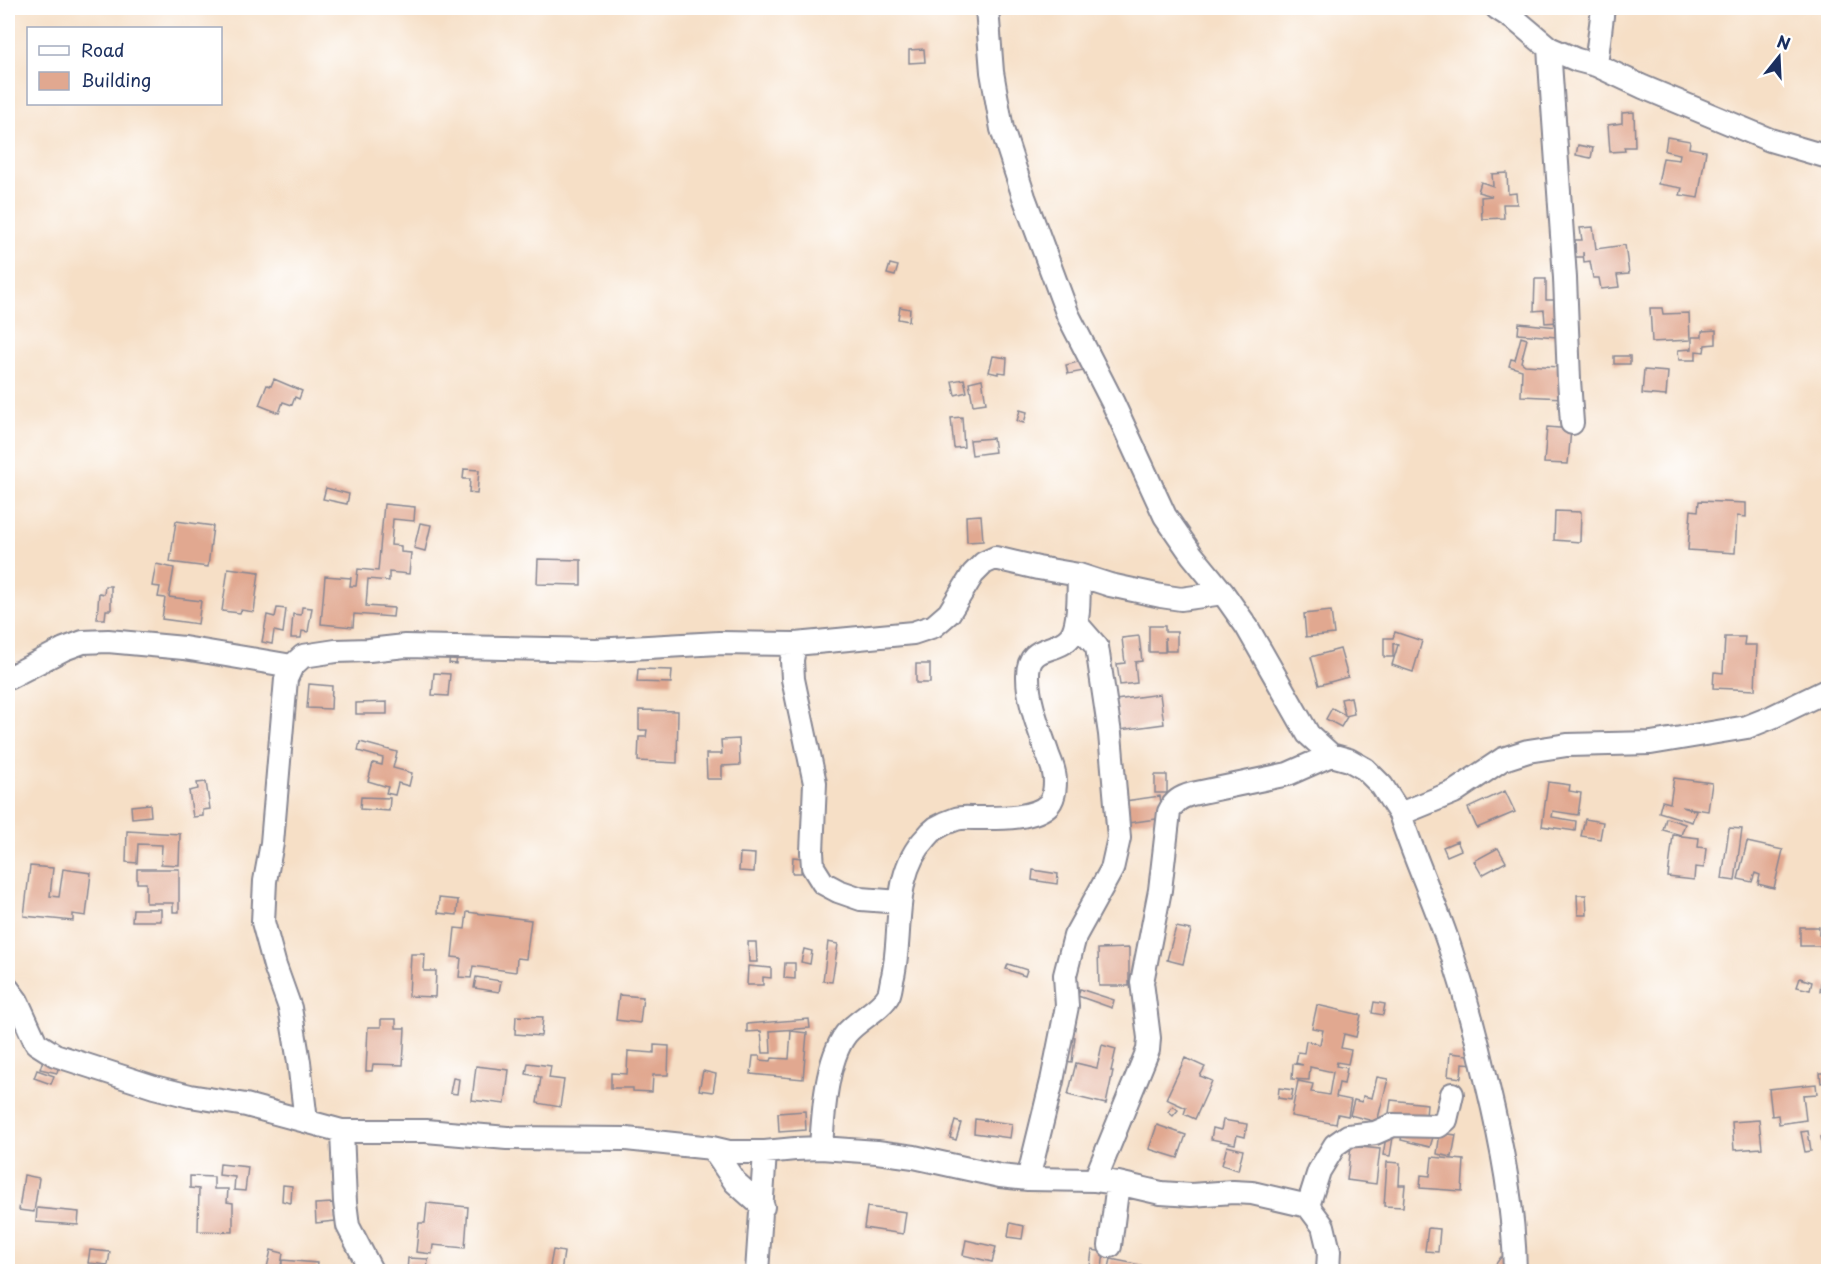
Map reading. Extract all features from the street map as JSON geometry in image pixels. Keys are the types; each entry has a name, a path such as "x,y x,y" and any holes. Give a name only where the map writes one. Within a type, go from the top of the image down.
{"street":[{"path":"987,8 992,72 1002,129 1024,197 1068,315 1113,403 1165,516 1247,627 1308,734 1331,755 1349,760 1365,769 1382,786 1400,814 1451,950 1482,1063 1500,1141 1512,1210 1515,1272"},
{"path":"1497,8 1549,48 1596,65 1770,140 1828,157"},
{"path":"1596,65 1603,8"},
{"path":"1549,48 1566,278 1572,423"},
{"path":"306,1121 290,1008 263,922 265,881 272,843 286,679 292,666 303,656 405,646 594,650 719,642 795,644 913,633 934,626 949,613 973,574 984,563 995,558 1079,574 1110,585 1180,599 1223,592"},
{"path":"821,1148 824,1107 836,1053 844,1036 856,1023 882,1003 889,994 896,964 900,902 907,867 917,847 934,829 958,818 1011,817 1035,812 1049,803 1054,792 1054,774 1029,696 1028,674 1031,662 1039,651 1061,644 1071,636 1076,623 1079,574"},
{"path":"1028,1179 1052,1081 1067,1006 1065,975 1075,936 1112,869 1119,838 1110,734 1097,647 1076,623"},
{"path":"8,678 64,649 83,642 108,641 184,648 292,666"},
{"path":"795,644 792,660 793,679 815,783 813,867 823,883 838,891 861,899 900,902"},
{"path":"1400,814 1454,792 1496,763 1512,756 1567,745 1651,743 1747,727 1828,690"},
{"path":"1095,1180 1148,1050 1149,1038 1142,982 1160,890 1169,812 1173,803 1192,794 1288,774 1331,755"},
{"path":"8,990 17,1001 36,1043 56,1055 154,1087 190,1096 246,1105 342,1131 426,1131 507,1138 626,1139 712,1148 729,1152 821,1148 914,1157 1000,1176 1028,1179 1095,1180 1161,1193 1191,1195 1252,1193 1308,1206 1323,1226 1329,1251 1328,1272"},
{"path":"1308,1206 1319,1171 1335,1145 1348,1136 1375,1133 1393,1125 1439,1126 1446,1120 1452,1094"},
{"path":"342,1131 348,1226 372,1272"},
{"path":"712,1148 735,1182 763,1207"},
{"path":"757,1272 765,1152"},
{"path":"1110,1246 1118,1183"}],"building":[{"path":"924,49 925,62 909,63 909,50"},
{"path":"1634,112 1635,147 1624,147 1625,151 1610,152 1608,125 1622,123 1622,113"},
{"path":"1667,137 1690,141 1689,148 1706,151 1698,198 1680,195 1682,188 1658,184 1663,158 1679,160 1680,154 1665,151"},
{"path":"1578,145 1593,148 1591,158 1576,155"},
{"path":"1507,173 1508,194 1516,193 1517,204 1503,204 1504,218 1482,219 1481,197 1492,196 1478,192 1481,182 1493,186 1492,174"},
{"path":"1593,227 1596,249 1625,245 1629,274 1617,275 1619,287 1601,289 1599,278 1593,278 1590,261 1584,262 1583,252 1583,257 1575,257 1575,240 1582,240 1580,228"},
{"path":"890,264 898,266 895,276 887,274"},
{"path":"1535,279 1546,279 1546,300 1557,300 1558,322 1545,323 1544,310 1534,311"},
{"path":"900,307 910,309 909,321 898,319"},
{"path":"1650,308 1662,308 1663,314 1689,313 1690,340 1652,342"},
{"path":"1519,323 1558,327 1557,337 1518,334"},
{"path":"1716,330 1716,344 1705,345 1704,352 1696,351 1696,360 1679,360 1678,350 1692,349 1692,337 1702,337 1702,331"},
{"path":"1521,337 1527,339 1521,362 1525,365 1560,367 1564,398 1521,396 1522,370 1509,366 1511,359 1515,360"},
{"path":"993,356 1007,358 1006,373 989,372"},
{"path":"1614,356 1630,356 1630,364 1614,364"},
{"path":"1086,360 1089,370 1068,374 1066,365"},
{"path":"1644,370 1668,372 1666,396 1642,394"},
{"path":"274,379 302,391 299,399 295,397 292,405 283,402 279,413 259,405 267,385 271,386"},
{"path":"964,379 967,392 955,395 952,381"},
{"path":"982,379 986,403 973,405 969,382"},
{"path":"1020,410 1027,412 1024,423 1017,421"},
{"path":"962,417 964,447 954,448 951,418"},
{"path":"1547,427 1571,429 1568,464 1544,463"},
{"path":"993,438 995,452 972,455 970,440"},
{"path":"464,469 479,470 477,494 469,493 470,479 463,479"},
{"path":"326,488 349,494 347,504 323,499"},
{"path":"1699,501 1746,503 1746,517 1737,516 1735,553 1688,550 1691,510 1698,511"},
{"path":"384,504 415,507 414,521 393,519 391,545 401,546 401,552 411,553 409,574 389,572 389,581 368,579 366,606 394,608 393,617 354,614 353,627 321,624 325,576 351,578 350,586 356,586 358,569 378,571"},
{"path":"1555,511 1581,512 1580,542 1554,540"},
{"path":"981,515 983,541 967,542 966,516"},
{"path":"176,521 213,526 208,567 170,562"},
{"path":"420,523 431,525 425,551 414,548"},
{"path":"538,559 581,560 581,585 537,584"},
{"path":"156,564 174,568 169,597 201,601 198,624 162,619 165,598 158,597 160,587 152,586"},
{"path":"228,568 259,572 254,612 222,611"},
{"path":"105,586 111,586 111,610 106,610 105,619 97,619 99,593 104,594"},
{"path":"302,607 312,608 308,632 302,631 301,638 291,638 293,614 301,615"},
{"path":"277,608 286,609 283,633 274,631 272,644 262,642 267,615 275,617"},
{"path":"1331,611 1334,634 1306,637 1304,614"},
{"path":"1149,626 1165,626 1165,632 1177,632 1177,651 1166,651 1165,637 1165,652 1149,652"},
{"path":"1395,632 1422,641 1413,672 1392,665 1398,645 1393,643 1393,657 1384,657 1384,638 1393,638"},
{"path":"1139,636 1142,661 1135,662 1137,683 1120,685 1117,664 1125,663 1122,638"},
{"path":"1725,637 1745,637 1744,645 1757,645 1755,690 1713,688 1714,672 1723,673"},
{"path":"451,647 458,649 456,664 449,663"},
{"path":"1340,649 1348,677 1319,685 1311,657"},
{"path":"916,664 930,664 930,683 916,683"},
{"path":"638,669 672,670 671,683 637,682"},
{"path":"434,673 450,674 448,696 432,695"},
{"path":"309,684 332,686 331,709 307,708"},
{"path":"1160,694 1164,724 1120,730 1116,700"},
{"path":"1351,697 1354,714 1345,716 1347,717 1341,727 1326,719 1332,708 1345,715 1341,699"},
{"path":"387,702 387,714 356,714 356,703"},
{"path":"639,710 678,711 677,763 638,761 639,737 646,737 647,730 639,730"},
{"path":"739,739 740,765 722,766 722,779 707,779 706,754 722,754 721,740"},
{"path":"360,742 397,752 393,768 412,773 409,786 398,783 395,795 386,793 388,787 368,781 373,763 382,765 383,758 358,751"},
{"path":"1155,775 1167,775 1167,793 1155,793"},
{"path":"1674,778 1712,783 1708,811 1682,807 1696,811 1692,822 1659,812 1662,801 1670,803"},
{"path":"206,782 210,809 203,810 203,816 193,817 189,791 198,789 197,783"},
{"path":"1548,782 1570,785 1569,791 1581,793 1578,815 1553,811 1552,817 1576,821 1575,831 1542,826"},
{"path":"1505,791 1515,812 1477,828 1468,808"},
{"path":"1160,796 1163,818 1128,823 1125,801"},
{"path":"361,797 390,798 389,811 360,809"},
{"path":"150,804 151,816 132,818 131,806"},
{"path":"1666,818 1685,824 1681,835 1663,830"},
{"path":"1585,819 1603,822 1600,839 1581,836"},
{"path":"1729,828 1742,829 1735,881 1722,879"},
{"path":"127,831 180,834 179,865 161,864 162,845 138,844 137,863 126,862"},
{"path":"1673,835 1699,838 1698,847 1706,848 1704,868 1695,867 1694,880 1668,877"},
{"path":"1457,841 1461,850 1447,856 1443,847"},
{"path":"1747,842 1783,850 1774,888 1758,884 1760,875 1755,873 1752,882 1738,879"},
{"path":"1498,848 1506,862 1482,875 1474,861"},
{"path":"740,853 755,854 754,872 739,871"},
{"path":"793,857 802,858 801,873 792,873"},
{"path":"30,866 53,868 50,896 59,897 63,869 91,873 86,916 73,914 73,921 24,916"},
{"path":"137,869 179,869 179,912 173,912 173,903 146,903 146,883 137,883"},
{"path":"1033,870 1058,874 1057,884 1032,880"},
{"path":"1577,895 1586,895 1587,915 1578,915"},
{"path":"439,898 458,900 457,915 438,913"},
{"path":"133,909 161,909 161,921 132,921"},
{"path":"467,912 531,920 526,959 517,958 516,972 473,966 471,978 459,977 461,958 452,957 455,928 465,929"},
{"path":"1176,927 1191,930 1183,964 1167,960"},
{"path":"1800,927 1819,927 1819,935 1828,935 1828,946 1800,946"},
{"path":"748,942 756,942 757,962 749,962"},
{"path":"828,942 838,944 832,982 823,981"},
{"path":"1129,948 1129,986 1099,986 1098,949"},
{"path":"804,949 812,951 810,964 801,962"},
{"path":"411,954 425,954 424,971 436,971 435,997 409,996"},
{"path":"785,963 795,963 795,979 784,978"},
{"path":"1008,964 1027,970 1025,976 1006,969"},
{"path":"748,966 771,968 771,978 763,977 763,985 747,985"},
{"path":"476,977 501,981 499,992 474,988"},
{"path":"1800,978 1812,982 1810,990 1797,987"},
{"path":"1821,983 1828,984 1828,993 1820,991"},
{"path":"1080,989 1114,1000 1112,1008 1078,996"},
{"path":"619,995 643,997 640,1023 616,1020"},
{"path":"1374,1002 1385,1004 1383,1015 1372,1013"},
{"path":"1317,1005 1361,1015 1356,1037 1344,1034 1341,1048 1351,1050 1348,1064 1337,1062 1336,1066 1347,1068 1344,1084 1339,1083 1336,1097 1351,1100 1348,1116 1338,1114 1336,1124 1291,1116 1298,1081 1313,1084 1311,1092 1329,1095 1333,1072 1310,1067 1309,1080 1292,1079 1293,1064 1303,1065 1296,1063 1298,1052 1304,1053 1306,1041 1320,1044 1323,1030 1312,1028"},
{"path":"516,1016 543,1017 541,1036 515,1034"},
{"path":"381,1019 396,1019 396,1028 405,1028 403,1065 373,1064 372,1071 366,1071 368,1027 381,1027"},
{"path":"809,1019 810,1028 770,1031 771,1053 763,1053 761,1031 747,1032 747,1024"},
{"path":"791,1031 807,1033 803,1079 751,1074 753,1056 760,1056 760,1060 771,1061 772,1058 789,1059"},
{"path":"1064,1036 1075,1037 1072,1062 1061,1061"},
{"path":"654,1045 669,1046 668,1075 653,1075 652,1092 633,1091 633,1088 611,1088 611,1073 627,1074 628,1051 654,1053"},
{"path":"1102,1045 1116,1049 1106,1104 1068,1095 1076,1063 1097,1068"},
{"path":"1450,1053 1477,1056 1477,1064 1462,1063 1461,1078 1448,1076"},
{"path":"1185,1058 1205,1067 1200,1076 1212,1081 1195,1119 1184,1114 1186,1108 1166,1099"},
{"path":"43,1060 59,1064 57,1073 40,1069"},
{"path":"528,1063 551,1066 549,1078 564,1080 560,1107 537,1103 541,1077 526,1074"},
{"path":"476,1066 509,1070 505,1104 472,1100"},
{"path":"37,1070 54,1076 51,1084 34,1078"},
{"path":"703,1071 716,1074 713,1092 699,1090"},
{"path":"1820,1073 1828,1073 1828,1082 1821,1083"},
{"path":"1377,1077 1388,1079 1377,1122 1350,1115 1354,1100 1362,1102 1363,1096 1372,1098"},
{"path":"453,1078 459,1079 457,1094 450,1093"},
{"path":"1816,1084 1817,1094 1803,1095 1806,1120 1779,1124 1778,1115 1772,1116 1769,1089"},
{"path":"1279,1088 1293,1090 1291,1100 1278,1098"},
{"path":"1391,1100 1427,1104 1426,1117 1389,1113"},
{"path":"1173,1106 1178,1110 1173,1116 1168,1112"},
{"path":"805,1111 806,1130 779,1132 778,1113"},
{"path":"975,1119 1012,1124 1010,1138 974,1133"},
{"path":"1223,1120 1247,1124 1245,1137 1237,1135 1235,1144 1211,1139 1213,1128 1221,1130"},
{"path":"1759,1120 1762,1148 1734,1150 1732,1122"},
{"path":"955,1121 961,1123 956,1140 950,1138"},
{"path":"1157,1125 1186,1135 1178,1158 1149,1149"},
{"path":"1403,1130 1433,1137 1430,1147 1401,1140"},
{"path":"1387,1131 1394,1131 1390,1156 1383,1155"},
{"path":"1808,1131 1811,1151 1805,1152 1801,1132"},
{"path":"1440,1133 1456,1135 1452,1157 1437,1154"},
{"path":"1828,1136 1828,1148 1823,1148 1821,1137"},
{"path":"1227,1146 1243,1150 1238,1170 1222,1165"},
{"path":"1351,1146 1380,1149 1376,1184 1347,1180"},
{"path":"1432,1157 1464,1160 1462,1191 1420,1188 1421,1175 1430,1176"},
{"path":"1387,1162 1400,1163 1399,1185 1405,1185 1403,1207 1384,1206"},
{"path":"220,1164 248,1167 245,1191 234,1190 235,1177 219,1175"},
{"path":"24,1175 39,1178 34,1212 19,1210"},
{"path":"190,1176 214,1177 214,1189 228,1189 227,1202 233,1203 233,1232 198,1231 199,1189 190,1188"},
{"path":"283,1185 292,1186 291,1203 282,1201"},
{"path":"333,1203 335,1221 316,1223 315,1204"},
{"path":"427,1203 468,1207 465,1248 433,1245 432,1254 416,1252 419,1223 425,1223"},
{"path":"867,1207 906,1212 903,1234 864,1228"},
{"path":"37,1208 79,1212 78,1225 36,1222"},
{"path":"1010,1223 1024,1226 1022,1239 1008,1237"},
{"path":"1428,1228 1440,1229 1438,1252 1425,1251"},
{"path":"966,1240 996,1247 992,1262 963,1255"},
{"path":"90,1250 110,1252 108,1265 88,1263"},
{"path":"271,1250 283,1253 280,1272 266,1272"},
{"path":"553,1250 564,1252 561,1272 549,1272"},
{"path":"1092,1250 1104,1252 1102,1269 1090,1267"},
{"path":"1501,1257 1510,1263 1504,1271 1495,1265"},
{"path":"408,1258 428,1259 427,1272 407,1272"},
{"path":"1111,1259 1141,1265 1139,1272 1108,1272"},
{"path":"282,1260 317,1263 316,1272 282,1270"},
{"path":"107,1266 107,1272 97,1272 96,1267"},
{"path":"1067,1267 1085,1271 1085,1272 1066,1272"}]}
